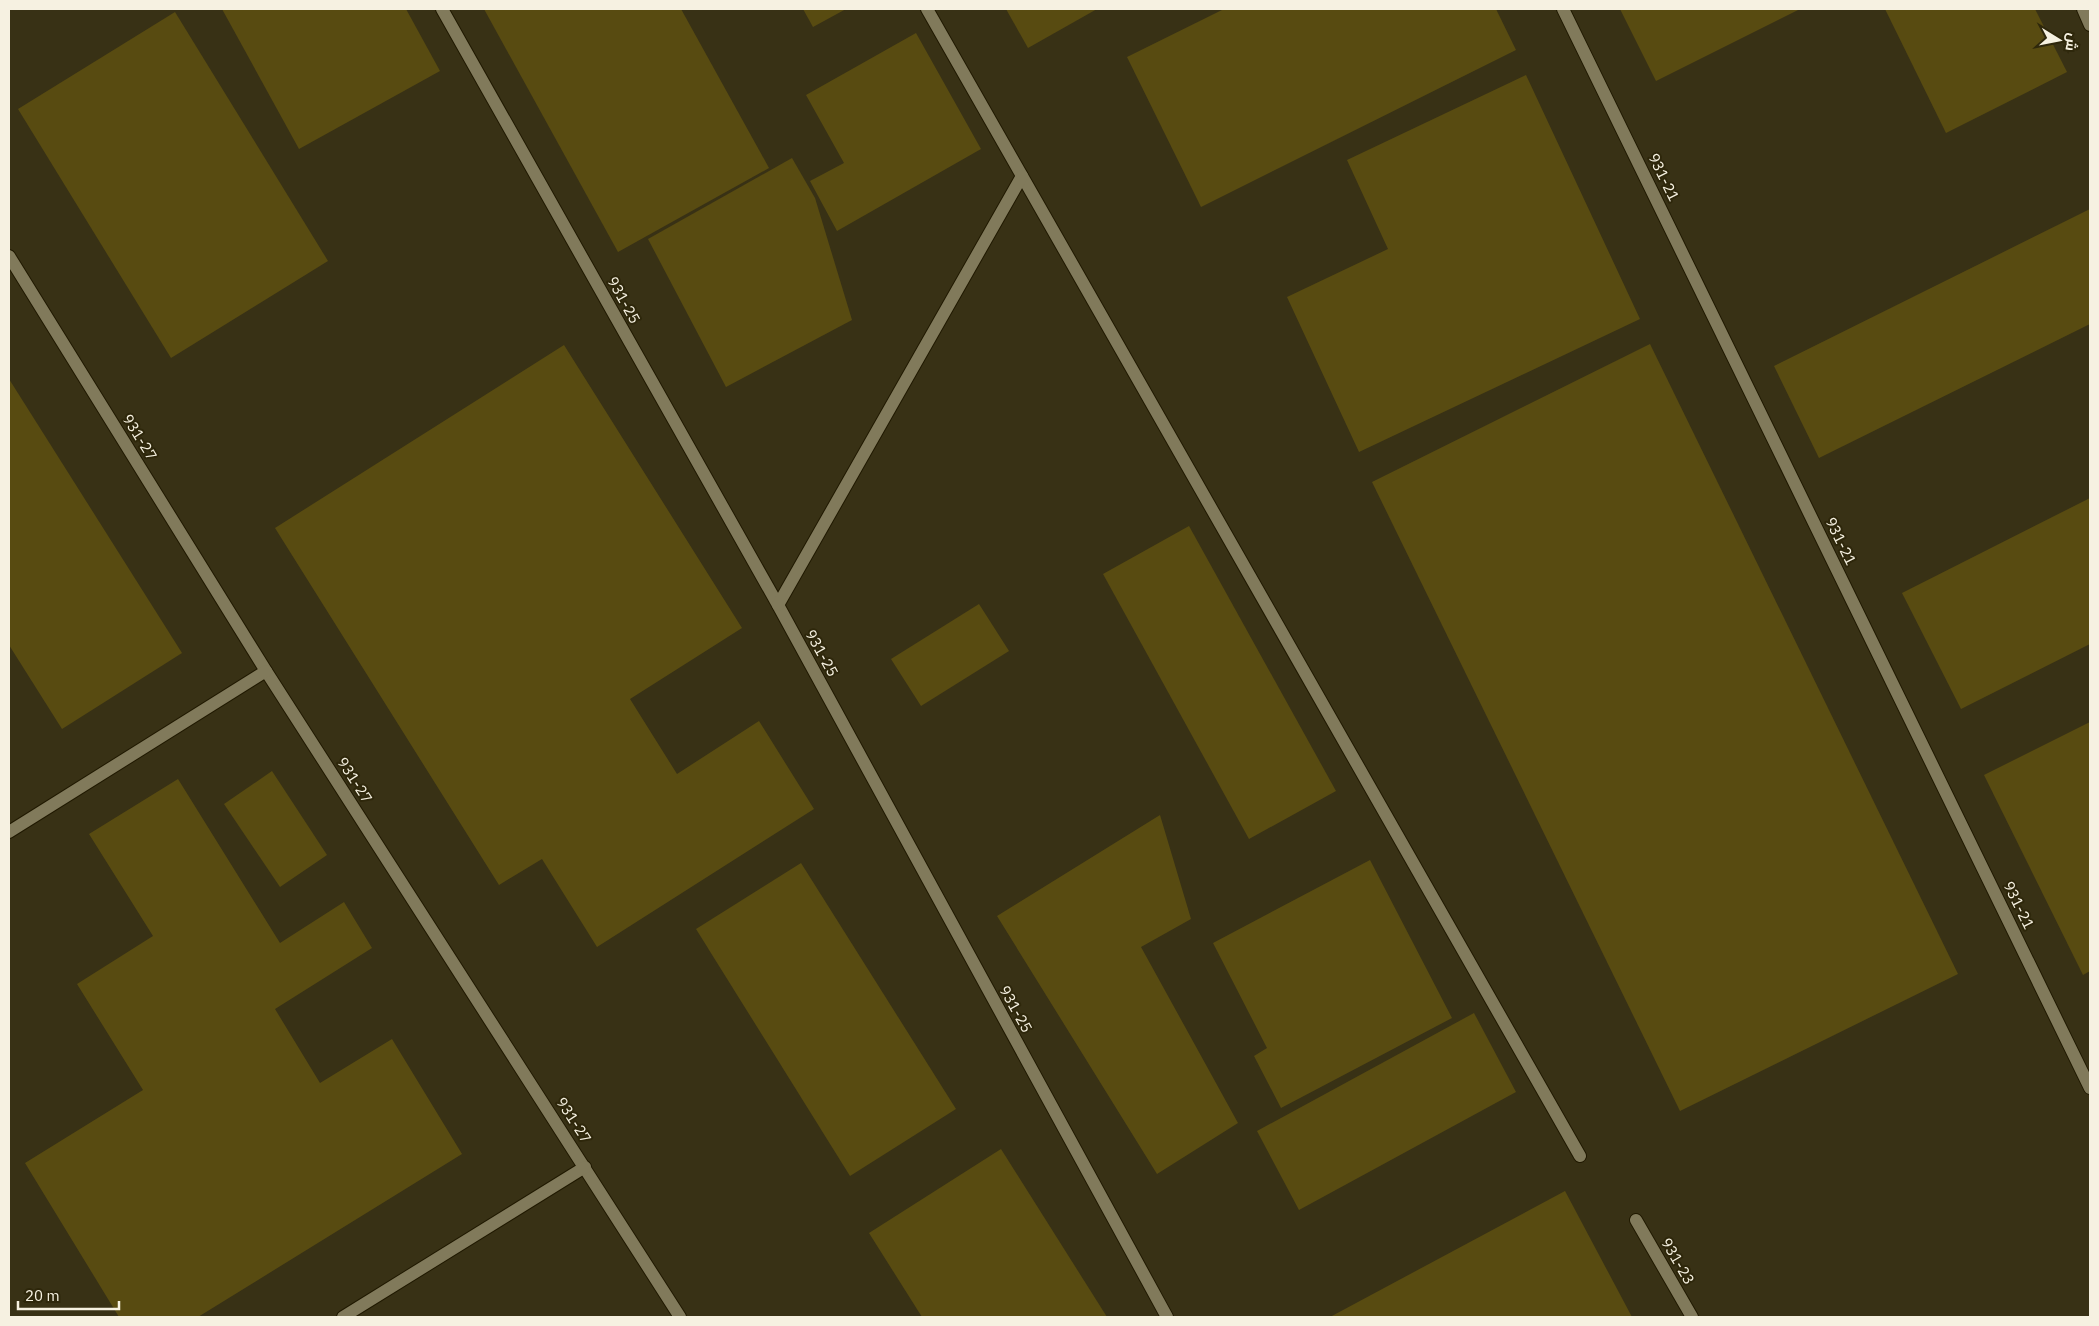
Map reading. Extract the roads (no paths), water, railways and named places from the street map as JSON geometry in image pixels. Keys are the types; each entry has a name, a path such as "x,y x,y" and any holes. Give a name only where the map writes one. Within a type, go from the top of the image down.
{"street":[{"name":"931-25","path":"442,9 778,606 1167,1317"},
{"path":"927,9 1580,1156"},
{"name":"931-21","path":"1563,9 2090,1088"},
{"path":"2083,9 2090,25"},
{"path":"778,606 1022,176"},
{"name":"931-27","path":"9,256 266,670 680,1317"},
{"path":"9,832 266,670"},
{"path":"342,1317 585,1167"},
{"name":"931-23","path":"1636,1220 1692,1317"}]}
